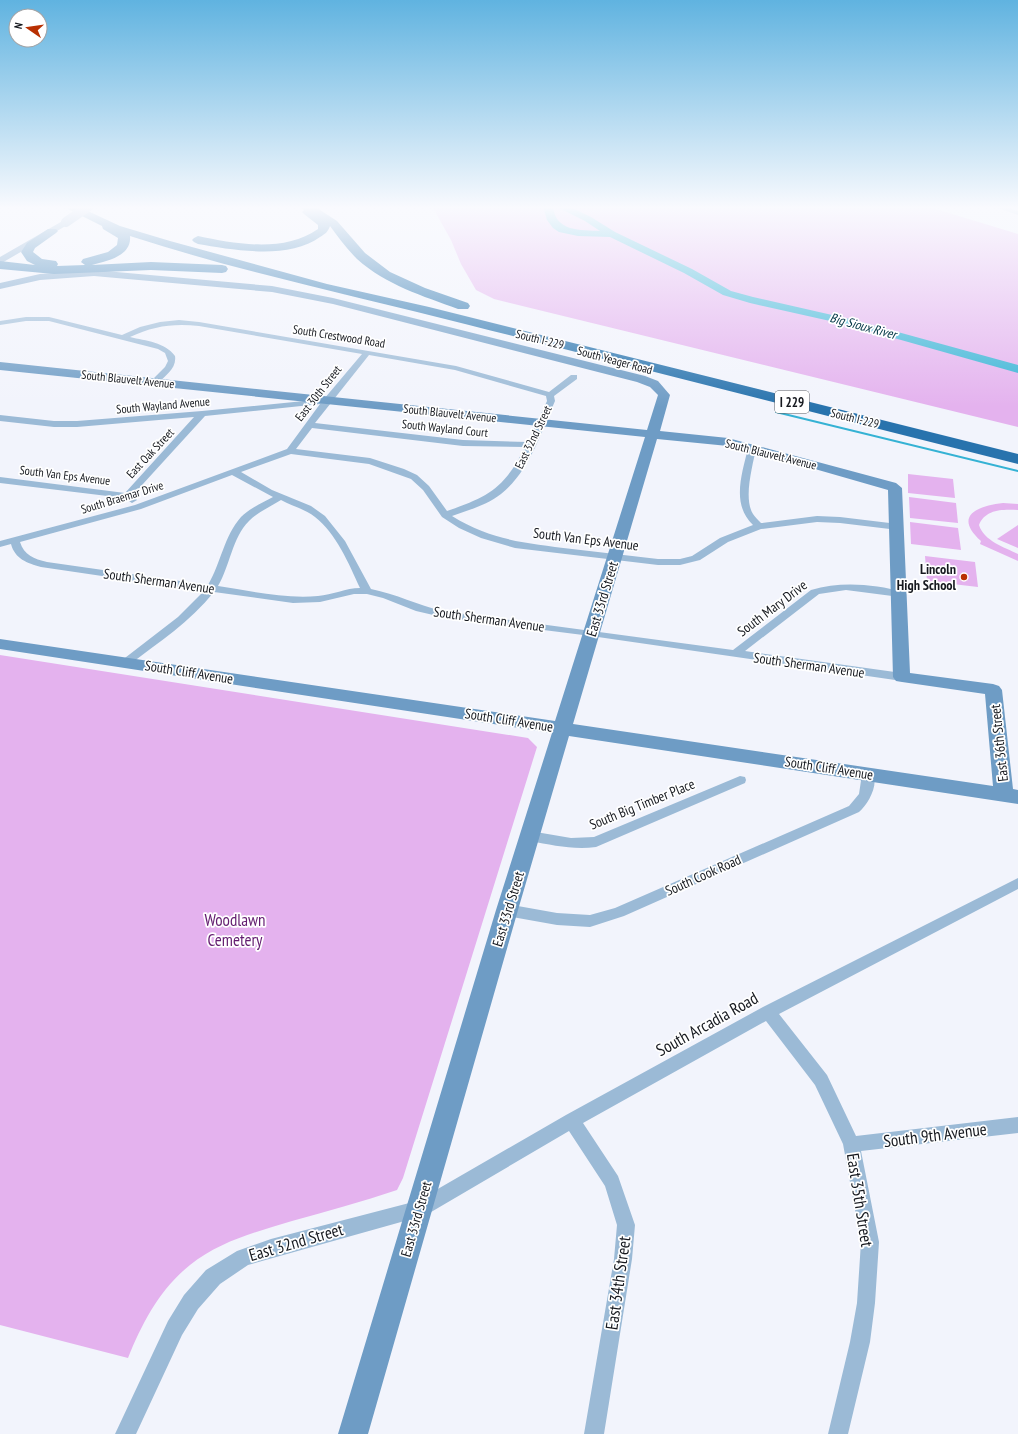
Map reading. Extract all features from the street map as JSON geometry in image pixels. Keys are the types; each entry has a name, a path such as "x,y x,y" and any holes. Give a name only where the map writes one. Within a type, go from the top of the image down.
{"highway":[{"path":"244,273 270,276 325,287"},
{"name":"South I-229","path":"273,273 1018,459"},
{"path":"383,273 426,294 475,309"},
{"name":"South I-229","path":"368,284 847,401"},
{"path":"565,345 676,360"}],"street":[{"name":"South Yeager Road","path":"0,286 40,277 94,273 272,289 318,297 641,379 658,386"},
{"path":"0,323 26,319 48,319 161,347 172,356 172,362 154,382"},
{"name":"South Crestwood Road","path":"124,337 152,325 169,322 188,322 456,368 550,395"},
{"name":"East 30th Street","path":"290,451 327,401 367,353"},
{"name":"South Blauvelt Avenue","path":"0,366 728,442 872,480 895,488 898,527"},
{"name":"East 32nd Street","path":"445,515 486,500 501,489 517,472 551,401 550,395 574,377"},
{"name":"East 33rd Street","path":"353,1434 507,910 664,397 663,392 658,386"},
{"name":"South Wayland Avenue","path":"0,418 54,424 77,424 202,414 327,401"},
{"name":"East Oak Street","path":"138,507 127,496 202,414"},
{"name":"South Wayland Court","path":"310,425 463,443 530,446"},
{"path":"752,448 745,493 745,504 747,512 759,526"},
{"name":"South Van Eps Avenue","path":"290,451 370,461 401,470 414,477 426,488 445,515 462,526 484,536 515,545 658,562 680,562 696,558 724,540 759,526 816,519 840,520 898,527"},
{"name":"South Braemar Drive","path":"15,541 138,507 235,473 290,451"},
{"path":"235,473 280,497 313,511 323,518 357,570 366,591"},
{"name":"South Van Eps Avenue","path":"0,480 127,496"},
{"path":"125,663 197,606 211,588 237,531 245,520 257,510 280,497"},
{"path":"898,527 902,677"},
{"path":"0,544 15,541"},
{"name":"South Sherman Avenue","path":"15,541 16,548 20,555 37,563 293,600 320,599 354,591 366,591 386,595 420,609 442,614 591,633 993,690"},
{"name":"South Mary Drive","path":"735,654 815,592 823,589 845,587 900,594"},
{"name":"South Cliff Avenue","path":"0,644 1011,796"},
{"name":"East 36th Street","path":"993,690 1011,796"},
{"name":"South Cook Road","path":"507,910 557,919 590,921 619,912 854,809 863,802 867,792 868,774"},
{"name":"South Big Timber Place","path":"530,836 568,843 583,844 596,842 740,780"},
{"name":"South Arcadia Road","path":"420,1209 572,1120 768,1012 1018,883"},
{"name":"East 35th Street","path":"768,1012 821,1080 852,1144 870,1242 866,1303 860,1342 838,1434"},
{"name":"East 34th Street","path":"572,1120 612,1182 620,1201 626,1225 623,1259 594,1434"},
{"name":"South 9th Avenue","path":"852,1144 1018,1125"},
{"name":"East 32nd Street","path":"125,1434 175,1328 191,1302 214,1277 243,1257 257,1252 420,1209"}],"green space":[{"path":"466,273 1018,273 1018,427 494,299 476,290"},
{"path":"908,474 953,479 955,498 908,493"},
{"path":"909,497 956,503 958,523 910,518"},
{"path":"993,504 1018,504 1018,510 995,511 986,516 979,525 985,535 990,539 1018,554 1018,561 980,544 981,541 969,525 969,519 977,510"},
{"path":"910,522 958,528 961,550 911,544"},
{"path":"1018,525 1018,548 997,539"},
{"path":"925,556 975,562 978,587 927,581"},
{"name":"Woodlawn Cemetery","path":"0,655 528,738 537,747 403,1178 397,1190 252,1233 226,1243 202,1257 179,1274 161,1296 139,1332 128,1358 0,1325"}],"waterway":[{"name":"Big Sioux River","path":"691,273 727,293 750,300 850,322 1018,369"},
{"path":"776,412 1018,471"}],"place":[{"name":"Lincoln High School","path":"964,577"}]}
